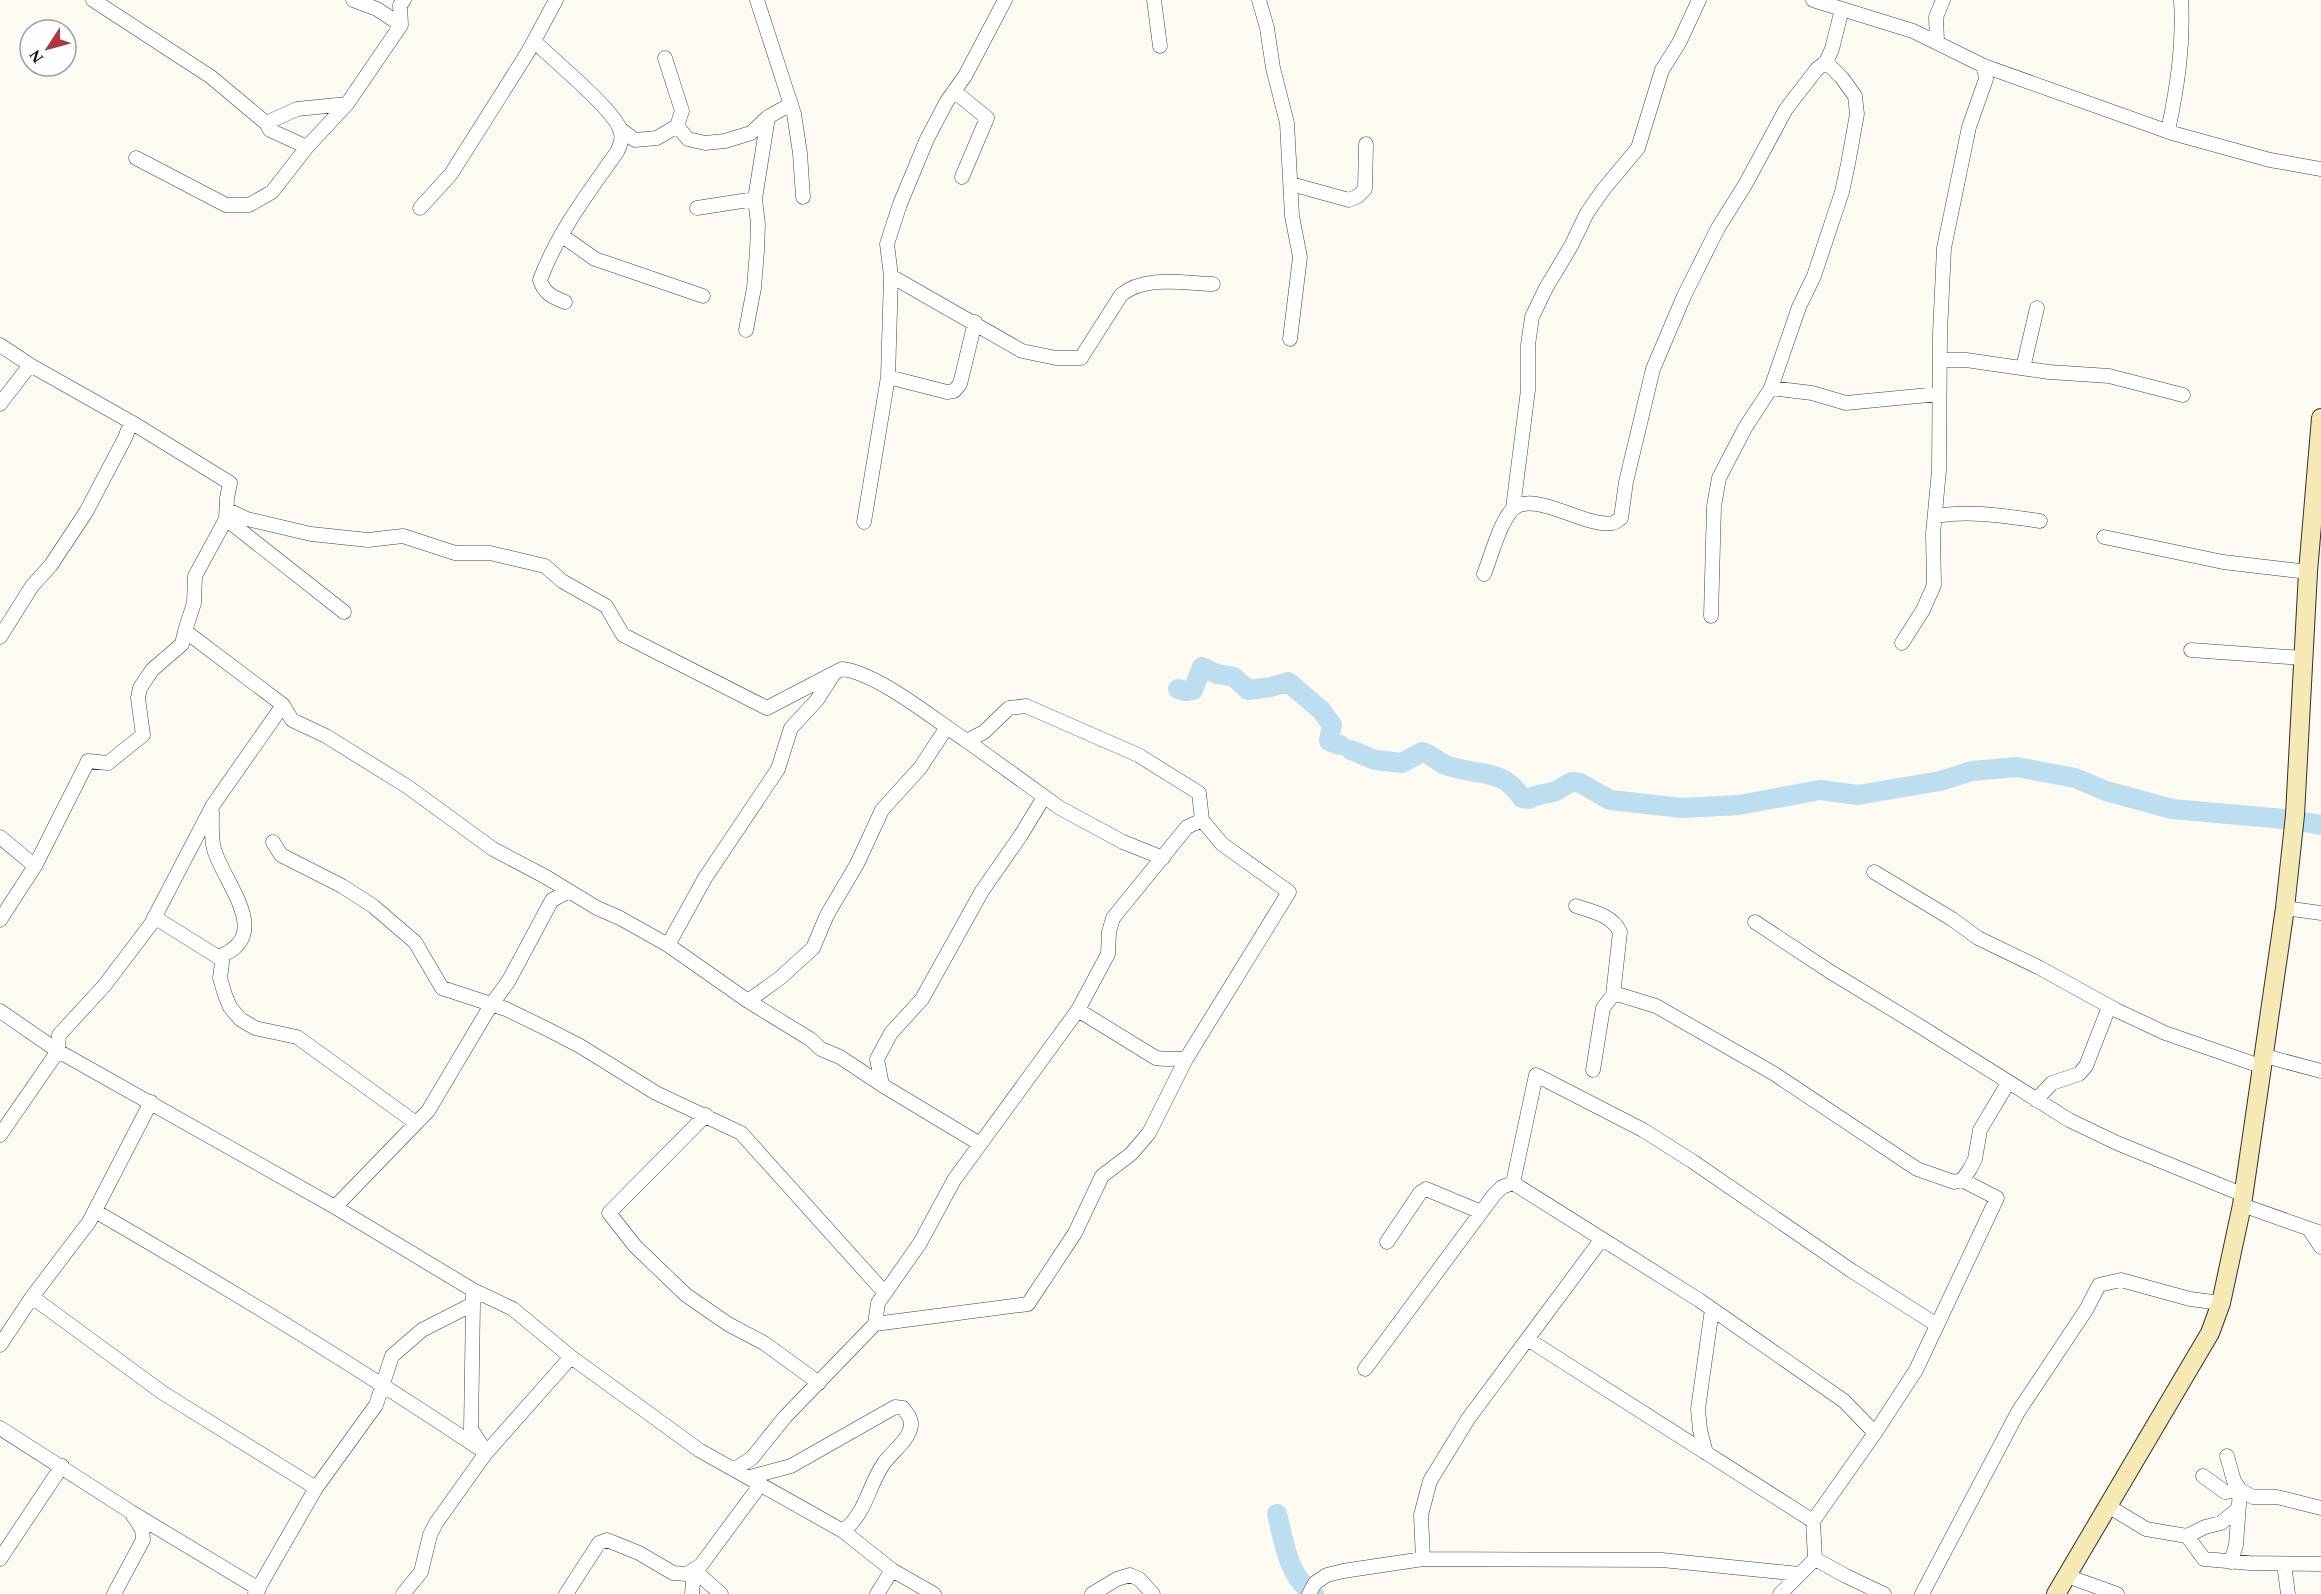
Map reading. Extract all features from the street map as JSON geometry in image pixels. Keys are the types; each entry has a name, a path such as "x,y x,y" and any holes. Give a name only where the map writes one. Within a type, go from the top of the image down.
{"street":[{"path":"93,0 211,77 266,123 270,130 308,147"},
{"path":"353,0 377,9 401,25"},
{"path":"420,208 451,174 534,41 556,0"},
{"path":"758,0 791,104 800,153 803,197"},
{"path":"864,522 888,377 891,276 887,244 900,204 927,139 965,76 1005,0"},
{"path":"1154,0 1160,46"},
{"path":"1259,0 1268,28 1273,68 1287,123 1292,216 1300,257 1290,339"},
{"path":"1484,574 1506,519 1513,508 1528,390 1528,345 1532,317 1587,213 1638,148 1662,70 1679,43 1699,0"},
{"path":"1814,0 1836,5 1913,31 1984,66 2168,131 2270,160 2321,169"},
{"path":"1937,41 1936,17 1943,0"},
{"path":"2168,131 2176,94 2182,47 2181,0"},
{"path":"136,158 226,205 249,205 272,192 347,104 401,25 402,3 377,9"},
{"path":"1513,508 1538,504 1600,522 1612,523 1621,518 1626,482 1653,369 1684,296 1718,228 1745,185 1786,109 1817,69 1826,62 1832,49 1836,5"},
{"path":"534,41 590,94 620,128 635,140 657,138 677,126 682,111 665,58"},
{"path":"1711,616 1714,506 1719,478 1739,438 1771,388 1799,307 1814,276 1842,192 1857,114 1855,96 1826,62"},
{"path":"1902,643 1923,610 1934,585 1933,534 1939,470 1944,248 1969,127 1986,79 1984,66"},
{"path":"954,91 987,118 962,177"},
{"path":"266,123 297,109 347,104"},
{"path":"677,126 688,138 705,143 725,141 751,133 768,117 791,104"},
{"path":"746,330 754,288 756,260 758,224 755,199 768,117"},
{"path":"564,302 550,296 542,287 540,280 549,256 561,235 617,152 622,141 620,128"},
{"path":"1291,184 1349,200 1358,196 1365,189 1366,144"},
{"path":"697,208 755,199"},
{"path":"561,235 595,259 703,296"},
{"path":"891,276 975,322 1022,351 1056,358 1081,358 1121,295 1130,288 1156,283 1213,284"},
{"path":"2023,368 2037,308"},
{"path":"888,377 946,392 954,391 960,384 975,322"},
{"path":"0,345 30,366 131,422 230,483 227,514 195,576 194,603 182,644 152,670 140,687 138,698 143,735 108,763 88,762 35,867 0,920"},
{"path":"1940,360 1966,360 2109,376 2183,396"},
{"path":"0,404 30,366"},
{"path":"1771,388 1812,393 1846,403 1940,394"},
{"path":"2056,1594 2196,1360 2210,1333 2221,1303 2243,1200 2285,908 2295,815 2302,658 2321,418"},
{"path":"0,637 86,512 131,422"},
{"path":"1935,516 1954,513 1986,513 2040,521"},
{"path":"227,514 344,612"},
{"path":"227,514 311,534 368,540 403,536 455,553 490,553 545,567 562,581 606,606 623,635 767,708 842,669 860,674 898,694 1044,797 1123,842 1163,858"},
{"path":"2104,537 2223,562 2308,572"},
{"path":"185,631 283,705 292,720 326,736 399,781 493,849 668,945 748,1001 810,1039 821,1049 855,1066 882,1085 980,1144"},
{"path":"2191,650 2302,658"},
{"path":"668,945 705,878 778,770 791,728 817,700 834,673"},
{"path":"0,1135 58,1050 59,1035 104,986 151,924 213,805 283,705"},
{"path":"875,1324 1028,1304 1075,1233 1102,1176 1131,1154 1149,1133 1186,1059 1289,892 1222,844 1202,820 1199,794 1138,756 1026,706 1009,708 984,732 967,741"},
{"path":"748,1001 780,978 813,948 826,915 857,864 882,810 920,768 946,727"},
{"path":"882,1085 877,1059 891,1034 922,999 982,891 1044,797"},
{"path":"154,917 218,957 230,952 240,940 246,927 239,899 214,848 213,805"},
{"path":"735,1469 752,1458 785,1417 875,1324 878,1303 884,1292 920,1244 954,1180 1078,1010 1108,954 1109,932 1113,918 1187,827 1202,820"},
{"path":"0,837 35,867"},
{"path":"273,842 281,855 333,881 373,906 415,942 442,988 506,1010 547,1029 580,1046 657,1093 741,1133 884,1292"},
{"path":"1874,872 1944,914 1978,938 2040,968 2109,1007 2165,1033 2264,1061 2321,1071"},
{"path":"546,877 552,900"},
{"path":"334,1207 428,1111 490,1005 508,982 552,900 568,892"},
{"path":"1576,906 1607,917 1616,923 1620,932 1613,995 1603,1008 1593,1070"},
{"path":"2285,908 2321,913"},
{"path":"1755,922 1829,971 1918,1024 2069,1120 2315,1231 2321,1247"},
{"path":"223,955 220,978 230,1007 240,1019 255,1028 297,1037 416,1123"},
{"path":"1613,995 1656,1006 1773,1073 1917,1169 1954,1182 1962,1180 1997,1198 1916,1370 1814,1521 1815,1559 1780,1594"},
{"path":"2036,1100 2052,1083 2079,1074 2086,1066 2109,1007"},
{"path":"1078,1010 1156,1058 1186,1059"},
{"path":"0,1011 58,1050 334,1207 473,1297 513,1309 571,1357 699,1450 756,1480 843,1532 892,1570 934,1594"},
{"path":"855,1066 877,1059"},
{"path":"1514,1183 1536,1075 1653,1136 1861,1277 1937,1325"},
{"path":"1962,1180 1975,1159 1980,1130 2008,1083"},
{"path":"0,1345 32,1297 85,1229 151,1102"},
{"path":"706,1115 609,1214 635,1246 687,1295 728,1324 764,1343 819,1383"},
{"path":"1365,1369 1481,1212 1502,1187 1514,1183"},
{"path":"1514,1183 1712,1309 1844,1401 1875,1433"},
{"path":"1387,1242 1420,1193 1426,1189 1481,1212"},
{"path":"95,1211 383,1384 486,1453"},
{"path":"1423,1558 1421,1515 1430,1481 1468,1419 1529,1340 1601,1240"},
{"path":"1922,1594 2018,1412 2086,1310 2099,1285 2121,1280 2190,1299 2221,1303"},
{"path":"32,1297 163,1393 316,1488"},
{"path":"0,1428 257,1592 316,1488 376,1405 392,1356 422,1330 473,1297"},
{"path":"473,1297 471,1429 486,1453"},
{"path":"1707,1453 1700,1430 1698,1409 1712,1309"},
{"path":"1529,1340 1814,1521"},
{"path":"403,1594 421,1572 430,1535 436,1523 486,1453 571,1357"},
{"path":"566,1594 599,1543 608,1540 639,1553 673,1573 682,1575 694,1570 701,1565 756,1480 791,1466 895,1407 903,1408 911,1419 912,1426 883,1464 857,1520 843,1532"},
{"path":"2227,1456 2234,1481 2240,1490 2253,1497 2277,1497 2321,1508"},
{"path":"0,1559 62,1467"},
{"path":"2203,1476 2225,1492 2240,1490"},
{"path":"2231,1562 2236,1545 2240,1490"},
{"path":"2108,1506 2146,1529 2187,1536 2205,1527 2222,1523 2238,1509"},
{"path":"114,1594 143,1540 142,1529 131,1512"},
{"path":"2187,1536 2204,1559 2231,1562 2321,1564"},
{"path":"1312,1589 1327,1575 1423,1558 1662,1560 1799,1574"},
{"path":"1815,1559 1884,1594"},
{"path":"2284,1564 2288,1594"},
{"path":"692,1594 694,1570"},
{"path":"694,1570 721,1594"},
{"path":"877,1594 892,1570"},
{"path":"1092,1594 1117,1579 1130,1575 1139,1579 1153,1594"},
{"path":"2067,1576 2117,1594"}],"waterway":[{"path":"1178,689 1193,690 1202,667 1217,674 1234,677 1248,690 1288,682 1321,710 1332,725 1329,741 1340,745"},
{"path":"1351,750 1375,760 1402,763 1422,752 1457,769 1497,777 1514,788 1522,798 1529,799 1554,792 1572,782 1580,783 1610,800 1682,808 1739,805 1820,790 1858,795 1940,781 1972,771 2017,767 2075,778 2106,791 2172,809 2285,819"},
{"path":"2304,822 2321,825"},
{"path":"1277,1514 1293,1569 1305,1587 1314,1594"}]}
